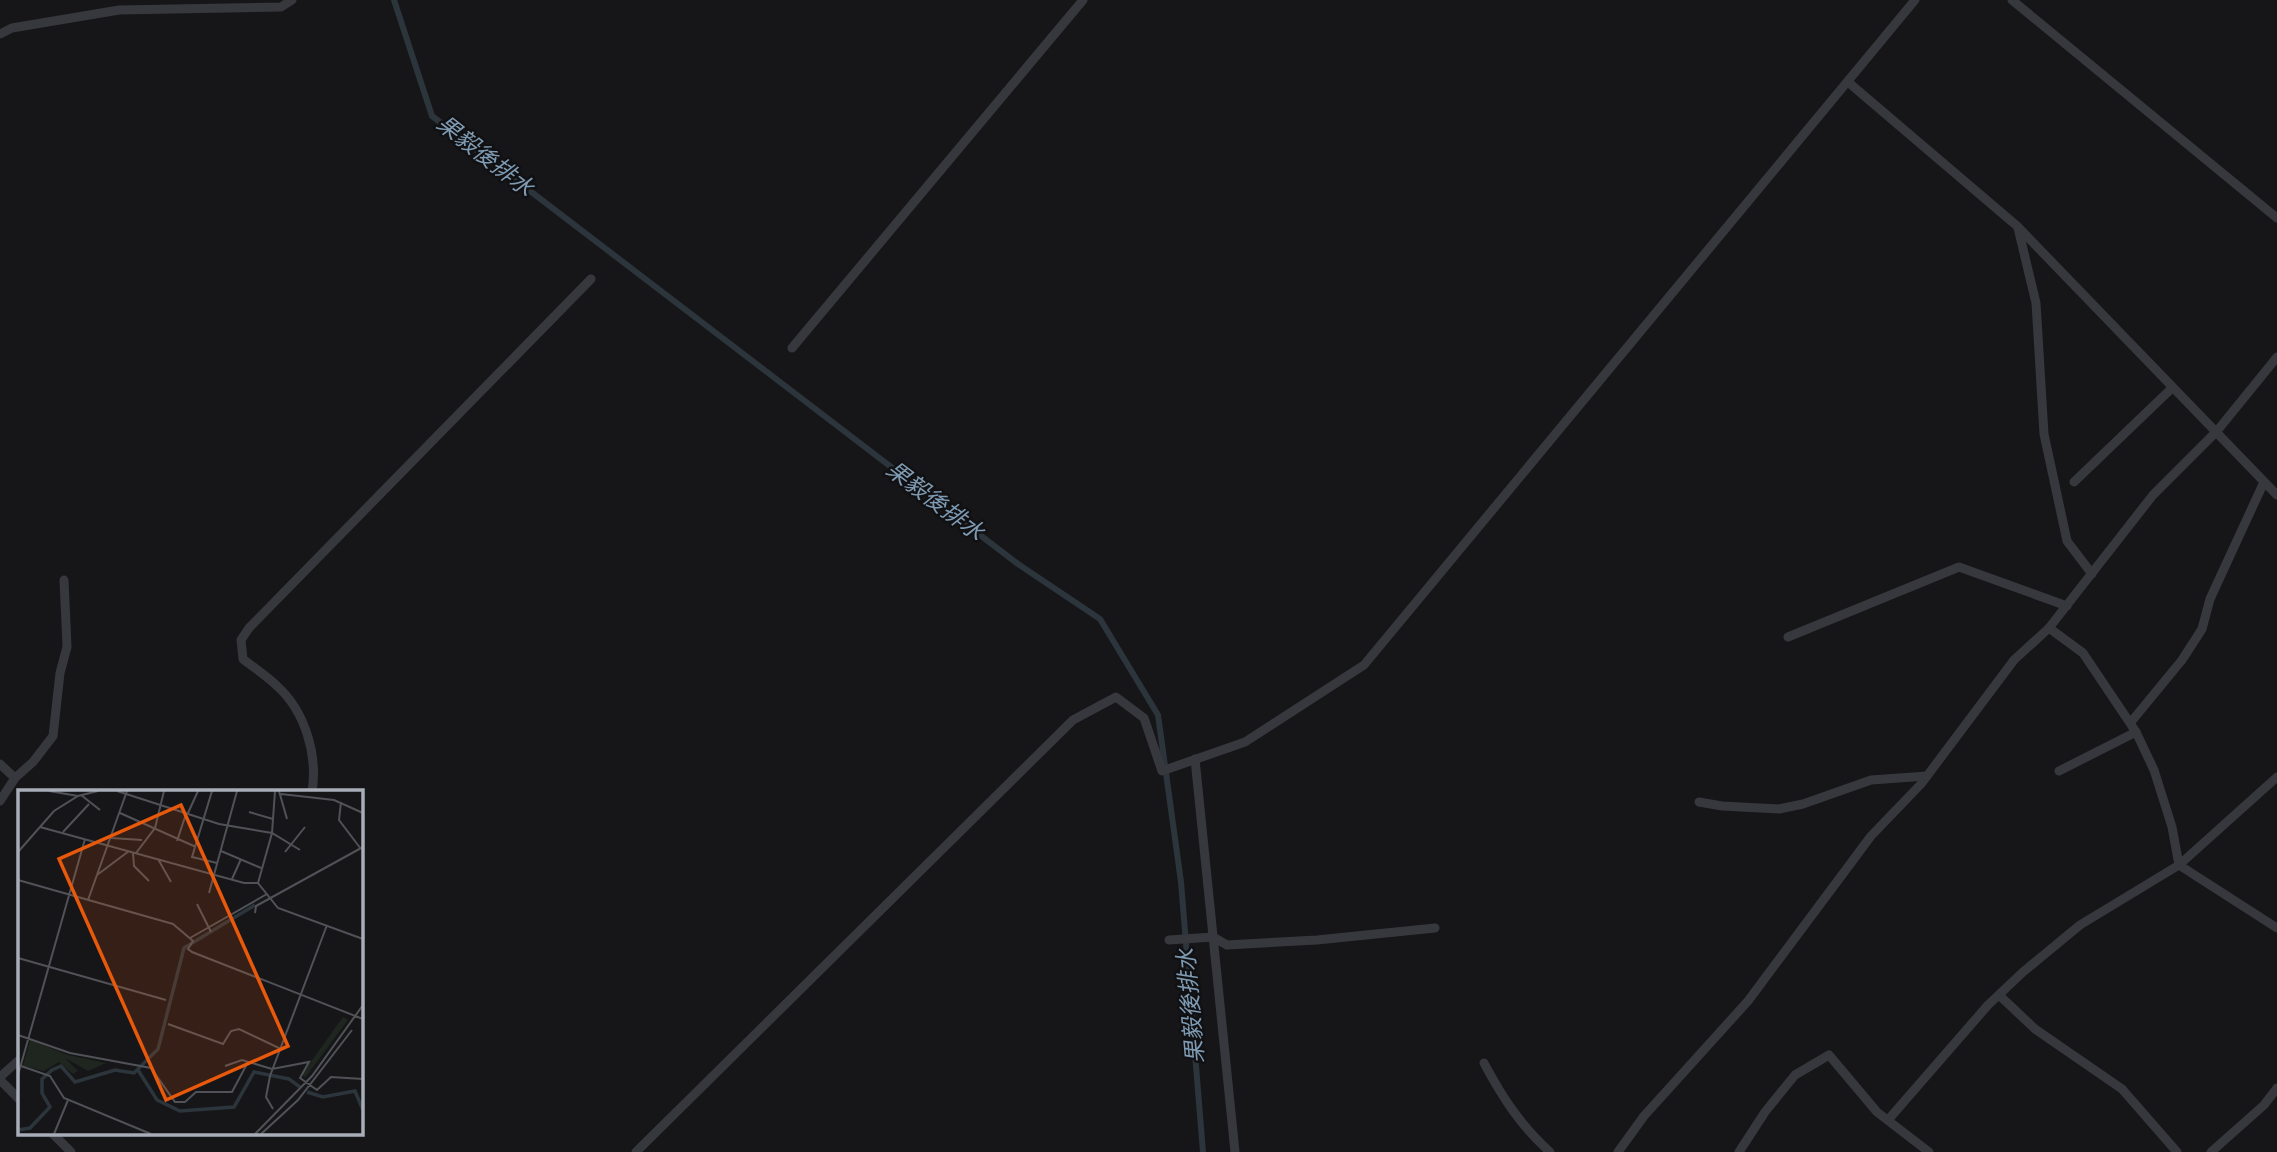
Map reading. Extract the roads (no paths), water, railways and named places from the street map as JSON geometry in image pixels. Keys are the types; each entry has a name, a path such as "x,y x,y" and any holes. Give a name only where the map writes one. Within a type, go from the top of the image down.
{"lane":[{"path":"0,34 12,27 119,10 281,6 292,0"},
{"path":"792,348 1083,0"},
{"path":"636,1152 1073,720 1116,697 1144,718 1162,771 1245,742 1364,665 1914,0"},
{"path":"2012,0 2277,218"},
{"path":"1848,82 2017,226 2277,495"},
{"path":"2017,226 2036,303 2044,434 2067,541 2092,574"},
{"path":"312,790 313,751 296,709 279,687 243,659 241,640 249,628 591,279"},
{"path":"1618,1152 1644,1116 1748,1001 1871,836 1927,776 2014,660 2049,628 2153,495 2217,431 2277,357"},
{"path":"2074,482 2172,388"},
{"path":"2059,771 2134,727 2182,660 2202,629 2210,599 2264,482"},
{"path":"1788,637 1959,567 2067,606"},
{"path":"0,801 15,778 33,762 53,736 60,673 67,647 64,580"},
{"path":"2049,628 2083,653 2134,727 2154,770 2172,827 2179,865 2277,928"},
{"path":"1195,759 1235,1152"},
{"path":"0,764 15,778"},
{"path":"1699,802 1779,809 1803,804 1871,780 1927,776"},
{"path":"1888,1120 1999,995 2023,972 2080,925 2179,865 2277,777"},
{"path":"1169,940 1213,937 1227,945 1435,929"},
{"path":"1999,995 2035,1029 2122,1089 2177,1152"},
{"path":"1739,1152 1765,1112 1795,1075 1829,1055 1877,1112 1928,1152"},
{"path":"18,1061 0,1078 18,1098"},
{"path":"1484,1063 1502,1097 1530,1134 1550,1152"},
{"path":"2211,1152 2264,1105 2277,1088"},
{"path":"53,1134 71,1152"}],"waterway":[{"name":"果毅後排水","path":"394,0 432,116 1018,564 1100,619 1158,715 1181,882 1203,1152"}]}
